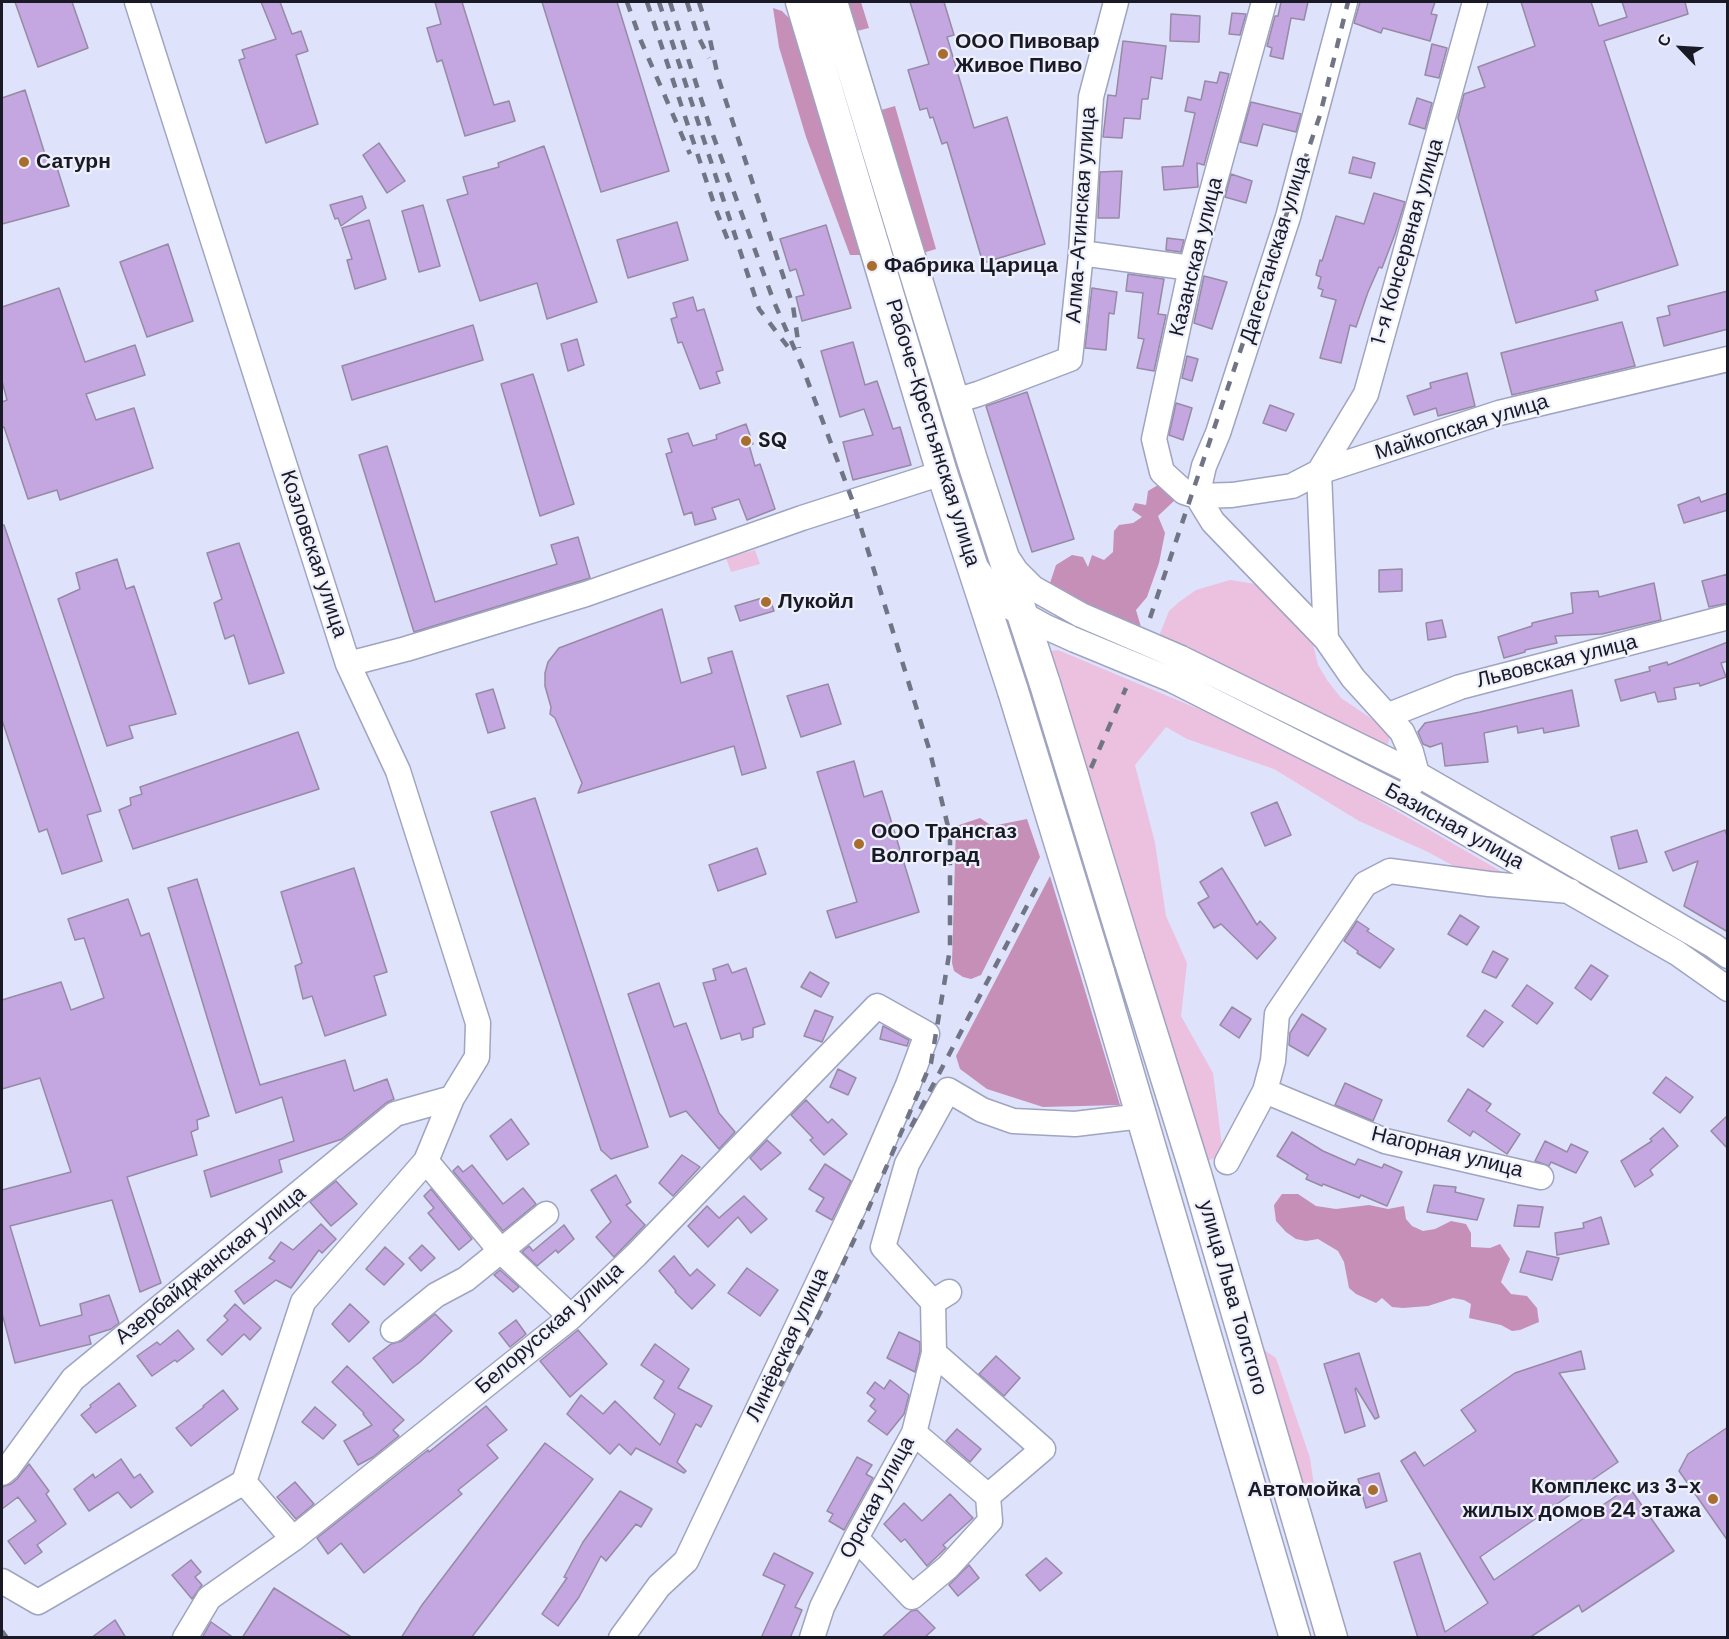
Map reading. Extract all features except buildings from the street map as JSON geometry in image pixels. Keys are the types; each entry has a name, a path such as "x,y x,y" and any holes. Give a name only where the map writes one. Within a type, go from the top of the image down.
{"main road":[{"name":"Рабоче-Крестьянская улица","path":"801,2 942,473 973,564 1012,602 1013,691 1099,972"},
{"name":"Рабоче-Крестьянская улица","path":"832,2 999,547 1012,602 1045,684"},
{"name":"улица Льва Толстого","path":"1045,684 1196,1174 1332,1638"},
{"name":"улица Льва Толстого","path":"1099,972 1295,1638"}],"street":[{"name":"Козловская улица","path":"137,2 348,664 398,771 478,1023 477,1057 452,1098 426,1161 303,1302 244,1482"},
{"name":"Алма-Атинская улица","path":"954,400 978,394 1070,359 1081,253 1091,97 1116,2"},
{"name":"Казанская улица","path":"1197,496 1184,492 1162,472 1154,439 1191,268 1264,2"},
{"name":"Дагестанская улица","path":"1197,496 1204,466 1218,433 1288,217 1345,2"},
{"name":"1-я Консервная улица","path":"1319,472 1366,394 1475,2"},
{"path":"1081,253 1191,268"},
{"name":"Майкопская улица","path":"1197,496 1232,495 1292,486 1319,472 1499,413 1728,358"},
{"path":"1319,472 1326,639"},
{"path":"348,664 406,649 586,594 802,518 942,473"},
{"path":"1197,496 1213,522 1326,639 1353,678 1402,732 1417,774 1405,798"},
{"path":"1012,602 1081,615 1176,669"},
{"path":"1012,602 1069,637"},
{"name":"Львовская улица","path":"1389,715 1460,687 1728,617"},
{"path":"1034,653 1040,640 1045,636 1069,637 1176,669"},
{"name":"Базисная улица","path":"1176,669 1417,774 1723,948"},
{"name":"Базисная улица","path":"1176,669 1677,953 1728,989"},
{"path":"1227,1162 1265,1091 1273,1061 1277,1014 1365,884 1390,871 1489,884 1570,891"},
{"name":"Белорусская улица","path":"185,1638 210,1598 293,1539 571,1317 636,1255 877,1006 927,1034"},
{"name":"Линёвская улица","path":"621,1638 659,1586 686,1562 865,1184 908,1085 927,1034"},
{"name":"Орская улица","path":"812,1638 822,1607 856,1538 914,1433 934,1353 941,1297 883,1247 907,1164 948,1090 982,1110 1013,1121 1075,1124 1142,1116"},
{"name":"Нагорная улица","path":"1265,1091 1385,1141 1541,1176"},
{"name":"Азербайджанская улица","path":"2,1473 73,1379 82,1371 396,1114 452,1098"},
{"path":"426,1161 500,1250 571,1317"},
{"path":"393,1330 436,1295 466,1279 546,1214"},
{"path":"934,1353 1043,1449 988,1496"},
{"path":"856,1538 912,1597 948,1567 990,1521 988,1496 914,1433"},
{"path":"2,1581 38,1602 244,1482 293,1539"}],"shaded area":[{"path":"839,2 861,2 869,28 849,33"},
{"path":"773,8 782,11 793,22 861,255 850,255 806,137 779,47"},
{"path":"895,106 936,249 913,256 871,113"},
{"path":"1163,482 1177,491 1175,500 1158,516 1165,533 1159,563 1147,597 1136,610 1141,627 1080,601 1050,583 1056,565 1072,555 1083,557 1088,567 1092,555 1104,560 1113,552 1114,531 1119,525 1133,523 1142,517 1132,510 1135,503 1146,505 1148,491"},
{"path":"755,550 760,564 731,572 726,558"},
{"path":"1230,580 1262,585 1310,632 1318,665 1327,680 1341,698 1378,723 1390,736 1388,744 1382,746 1159,636 1169,611 1179,602 1196,590"},
{"path":"1058,650 1201,710 1327,771 1504,873 1474,877 1428,852 1359,821 1274,769 1187,739 1166,727 1135,765 1155,843 1166,916 1187,963 1181,1016 1213,1073 1223,1155 1199,1164 1050,651"},
{"path":"980,818 992,826 1027,819 1040,857 981,975 971,979 954,971 952,963 956,826"},
{"path":"1050,876 1120,1105 1043,1107 987,1089 960,1069 956,1056"},
{"path":"1282,1194 1298,1194 1316,1206 1336,1209 1369,1205 1388,1209 1404,1206 1406,1219 1412,1226 1423,1231 1435,1229 1451,1221 1466,1224 1471,1233 1471,1247 1490,1248 1500,1244 1510,1259 1501,1282 1511,1294 1527,1296 1537,1308 1539,1322 1512,1331 1501,1325 1469,1318 1471,1304 1464,1300 1453,1298 1428,1306 1403,1308 1392,1307 1382,1298 1376,1303 1356,1294 1349,1288 1344,1262 1338,1251 1318,1239 1306,1241 1296,1239 1276,1221 1274,1205"},
{"path":"1257,1345 1276,1358 1310,1458 1314,1486 1304,1499"}],"railway":[{"path":"627,2 641,41 690,154"},
{"path":"647,2 716,210 731,248"},
{"path":"659,2 759,309 788,347"},
{"path":"670,2 710,127 774,302 802,366 853,502 930,752 950,835 950,949 931,1063 867,1212 820,1313 780,1386"},
{"path":"687,2 697,34 709,58"},
{"path":"699,2 708,30 718,77 793,306 799,348"},
{"path":"1150,618 1320,115 1348,2"},
{"path":"1091,768 1126,688"},
{"path":"911,1127 1040,881"},
{"path":"2,1631 7,1638"}],"place":[{"name":"ООО Пивовар Живое Пиво","path":"943,54"},
{"name":"Сатурн","path":"24,162"},
{"name":"Фабрика Царица","path":"872,266"},
{"name":"SQ","path":"746,441"},
{"name":"Лукойл","path":"766,602"},
{"name":"ООО Трансгаз Волгоград","path":"859,844"},
{"name":"Автомойка","path":"1373,1490"},
{"name":"Комплекс из 3-х жилых домов 24 этажа","path":"1713,1499"}]}
